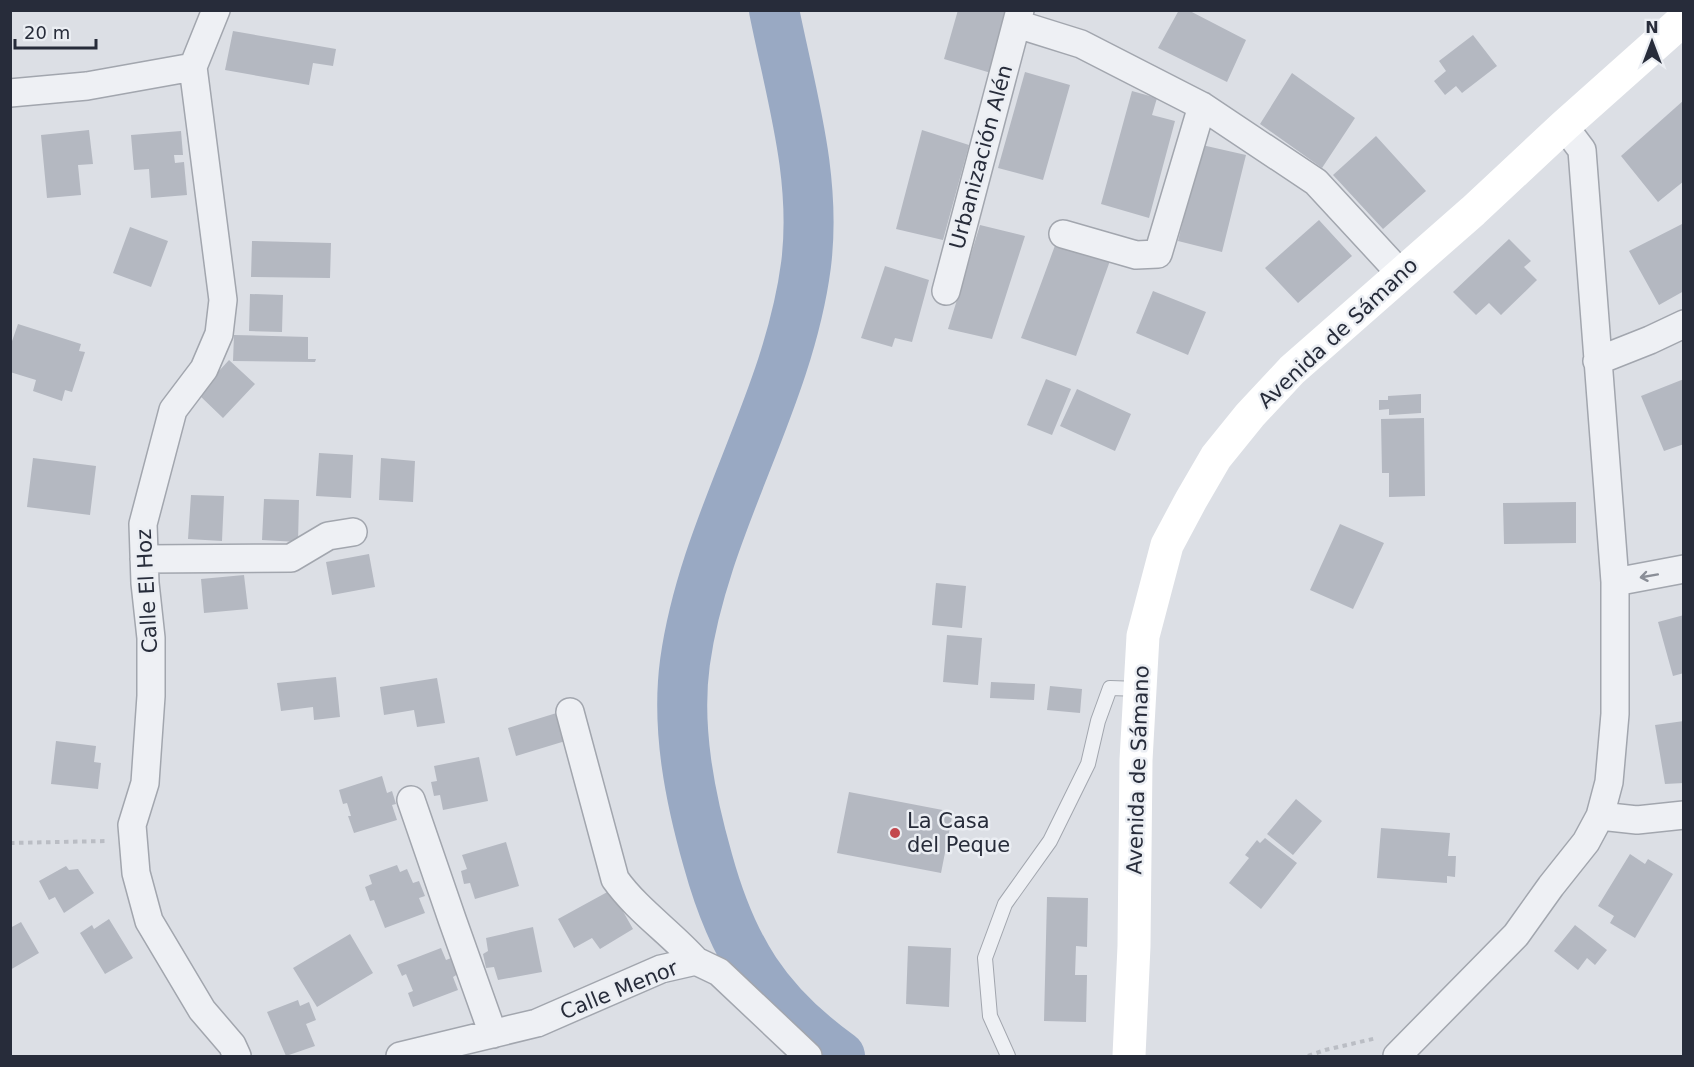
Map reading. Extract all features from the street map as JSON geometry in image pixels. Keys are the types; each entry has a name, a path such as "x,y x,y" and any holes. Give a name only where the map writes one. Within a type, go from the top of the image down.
{"street":[{"name":"Calle El Hoz","path":"216,10 193,67 223,300 219,334 204,369 173,410 142,524 151,638 151,696 145,783 132,825 136,873 149,921 201,1010 232,1045 237,1056"},
{"name":"Urbanización Alén","path":"946,291 1019,17 1081,44 1202,106 1316,182 1401,274"},
{"name":"Avenida de Sámano","path":"1129,1056 1134,946 1136,760 1143,636 1167,545 1191,500 1216,457 1250,415 1292,370 1473,211 1683,19"},
{"path":"10,93 87,86 193,67"},
{"path":"1063,234 1136,255 1158,254 1202,106"},
{"path":"1390,1047 1516,935 1586,842 1600,816 1609,782 1615,714 1615,582 1582,150 1564,126"},
{"path":"1597,361 1683,324"},
{"path":"144,560 291,558 328,536 352,532"},
{"path":"1615,582 1683,569"},
{"path":"570,712 615,879 624,892 678,941 696,961"},
{"path":"411,800 493,1034"},
{"path":"1600,816 1636,820 1683,814"},
{"name":"Calle Menor","path":"400,1056 537,1023 661,969 696,961 720,972 808,1056"}],"lane":[{"path":"1008,1056 990,1016 986,958 1005,904 1050,841 1088,764 1098,721 1110,688 1140,689"}],"path":[{"path":"10,843 133,841"},
{"path":"1308,1056 1325,1050 1390,1047"}],"building":[{"path":"958,10 1009,10 991,73 944,59"},
{"path":"1179,10 1188,10 1246,40 1227,82 1158,48"},
{"path":"233,31 336,49 333,66 313,63 309,85 225,70"},
{"path":"1473,35 1497,66 1462,93 1456,86 1445,95 1434,81 1446,71 1439,61"},
{"path":"1025,72 1070,85 1043,180 998,168"},
{"path":"1292,73 1355,118 1322,168 1260,124"},
{"path":"1132,91 1157,98 1152,115 1175,121 1149,218 1101,204"},
{"path":"1684,100 1684,181 1658,202 1621,156"},
{"path":"89,130 93,164 78,165 81,195 47,198 41,135"},
{"path":"922,130 969,145 943,240 896,229"},
{"path":"181,131 183,155 174,155 175,163 184,162 187,195 151,198 149,169 134,170 131,135"},
{"path":"1376,136 1426,191 1383,229 1333,175"},
{"path":"1202,145 1246,155 1222,252 1178,241"},
{"path":"1319,220 1352,256 1298,303 1265,268"},
{"path":"1684,223 1684,291 1659,305 1629,251"},
{"path":"980,225 1025,236 992,339 948,329"},
{"path":"130,227 168,241 151,287 113,273"},
{"path":"1509,239 1531,261 1524,267 1537,280 1501,315 1489,303 1476,315 1453,292"},
{"path":"1057,240 1111,258 1076,356 1021,338"},
{"path":"252,241 331,243 330,278 251,277"},
{"path":"885,266 929,280 912,342 895,338 892,347 861,338"},
{"path":"1153,291 1206,312 1188,355 1136,333"},
{"path":"250,294 283,295 282,332 249,331"},
{"path":"18,324 81,344 79,351 85,352 72,392 65,390 62,401 33,391 36,380 10,372 10,347"},
{"path":"234,335 308,337 308,359 316,359 315,362 233,361"},
{"path":"229,360 255,384 223,418 198,394"},
{"path":"1046,379 1071,389 1052,435 1027,425"},
{"path":"1684,379 1684,444 1664,451 1641,396"},
{"path":"1077,389 1131,414 1115,451 1060,426"},
{"path":"1421,394 1421,413 1389,415 1389,409 1379,410 1379,400 1388,400 1388,396"},
{"path":"1424,418 1425,496 1389,497 1389,473 1382,473 1381,419"},
{"path":"319,453 353,455 351,498 316,496"},
{"path":"33,458 96,466 90,515 27,507"},
{"path":"381,458 415,461 413,502 379,500"},
{"path":"191,495 224,496 222,541 188,539"},
{"path":"264,499 299,500 298,542 262,540"},
{"path":"1576,502 1576,543 1504,544 1503,503"},
{"path":"1340,524 1384,543 1353,609 1310,590"},
{"path":"369,554 375,587 332,595 326,562"},
{"path":"244,575 248,609 204,613 201,579"},
{"path":"936,583 966,586 962,628 932,625"},
{"path":"1684,615 1684,673 1673,676 1658,622"},
{"path":"947,635 982,638 978,685 943,682"},
{"path":"336,677 340,717 314,720 313,707 281,711 277,683"},
{"path":"437,678 445,723 417,727 414,710 384,715 380,687"},
{"path":"991,682 1035,684 1034,700 990,698"},
{"path":"1050,686 1082,689 1080,713 1047,710"},
{"path":"563,711 572,739 516,756 508,728"},
{"path":"1684,721 1684,783 1665,784 1655,725"},
{"path":"56,741 96,746 94,762 101,763 98,789 51,784"},
{"path":"479,757 488,801 443,810 440,795 434,796 431,782 437,781 434,766"},
{"path":"382,776 387,793 392,791 396,804 392,805 397,820 354,833 348,816 351,816 347,803 343,804 339,790"},
{"name":"La Casa del Peque","path":"849,792 953,812 941,873 837,853"},
{"path":"1296,799 1322,821 1293,855 1267,834"},
{"path":"1381,828 1450,833 1448,856 1456,856 1455,877 1447,876 1447,883 1377,878"},
{"path":"1265,838 1297,863 1261,909 1229,883 1249,858 1245,855 1257,840 1260,843"},
{"path":"506,842 519,886 475,899 470,883 464,884 461,871 467,869 462,855"},
{"path":"1630,854 1645,864 1648,859 1673,874 1635,938 1610,923 1614,916 1598,906"},
{"path":"397,865 400,872 407,869 413,883 419,881 425,896 419,898 425,913 385,928 374,900 370,901 365,887 372,884 369,875"},
{"path":"66,866 69,870 78,869 94,893 64,913 55,897 49,900 39,881"},
{"path":"611,890 633,929 600,949 592,938 574,948 558,919"},
{"path":"1047,897 1088,898 1087,947 1076,946 1075,975 1087,975 1086,1022 1044,1021"},
{"path":"109,919 133,958 105,974 80,933 92,925 94,929"},
{"path":"21,922 39,953 10,970 10,928"},
{"path":"1575,925 1607,950 1595,965 1587,958 1578,970 1554,951"},
{"path":"533,927 542,972 498,980 494,967 486,968 483,954 488,951 486,938"},
{"path":"350,934 373,973 317,1007 293,968"},
{"path":"908,946 951,948 949,1007 906,1004"},
{"path":"441,948 446,960 451,958 458,974 453,977 458,990 413,1007 408,993 413,991 406,974 402,976 397,965"},
{"path":"298,1000 300,1006 309,1002 316,1020 306,1024 315,1046 286,1056 267,1012"}],"waterway":[{"path":"774,10 805,168 808,200 806,265 796,316 782,366 709,561 695,611 685,662 682,712 690,788 708,861 728,921 755,971 772,994 814,1036 840,1056"}],"place":[{"name":"La Casa del Peque","path":"895,833"}]}
